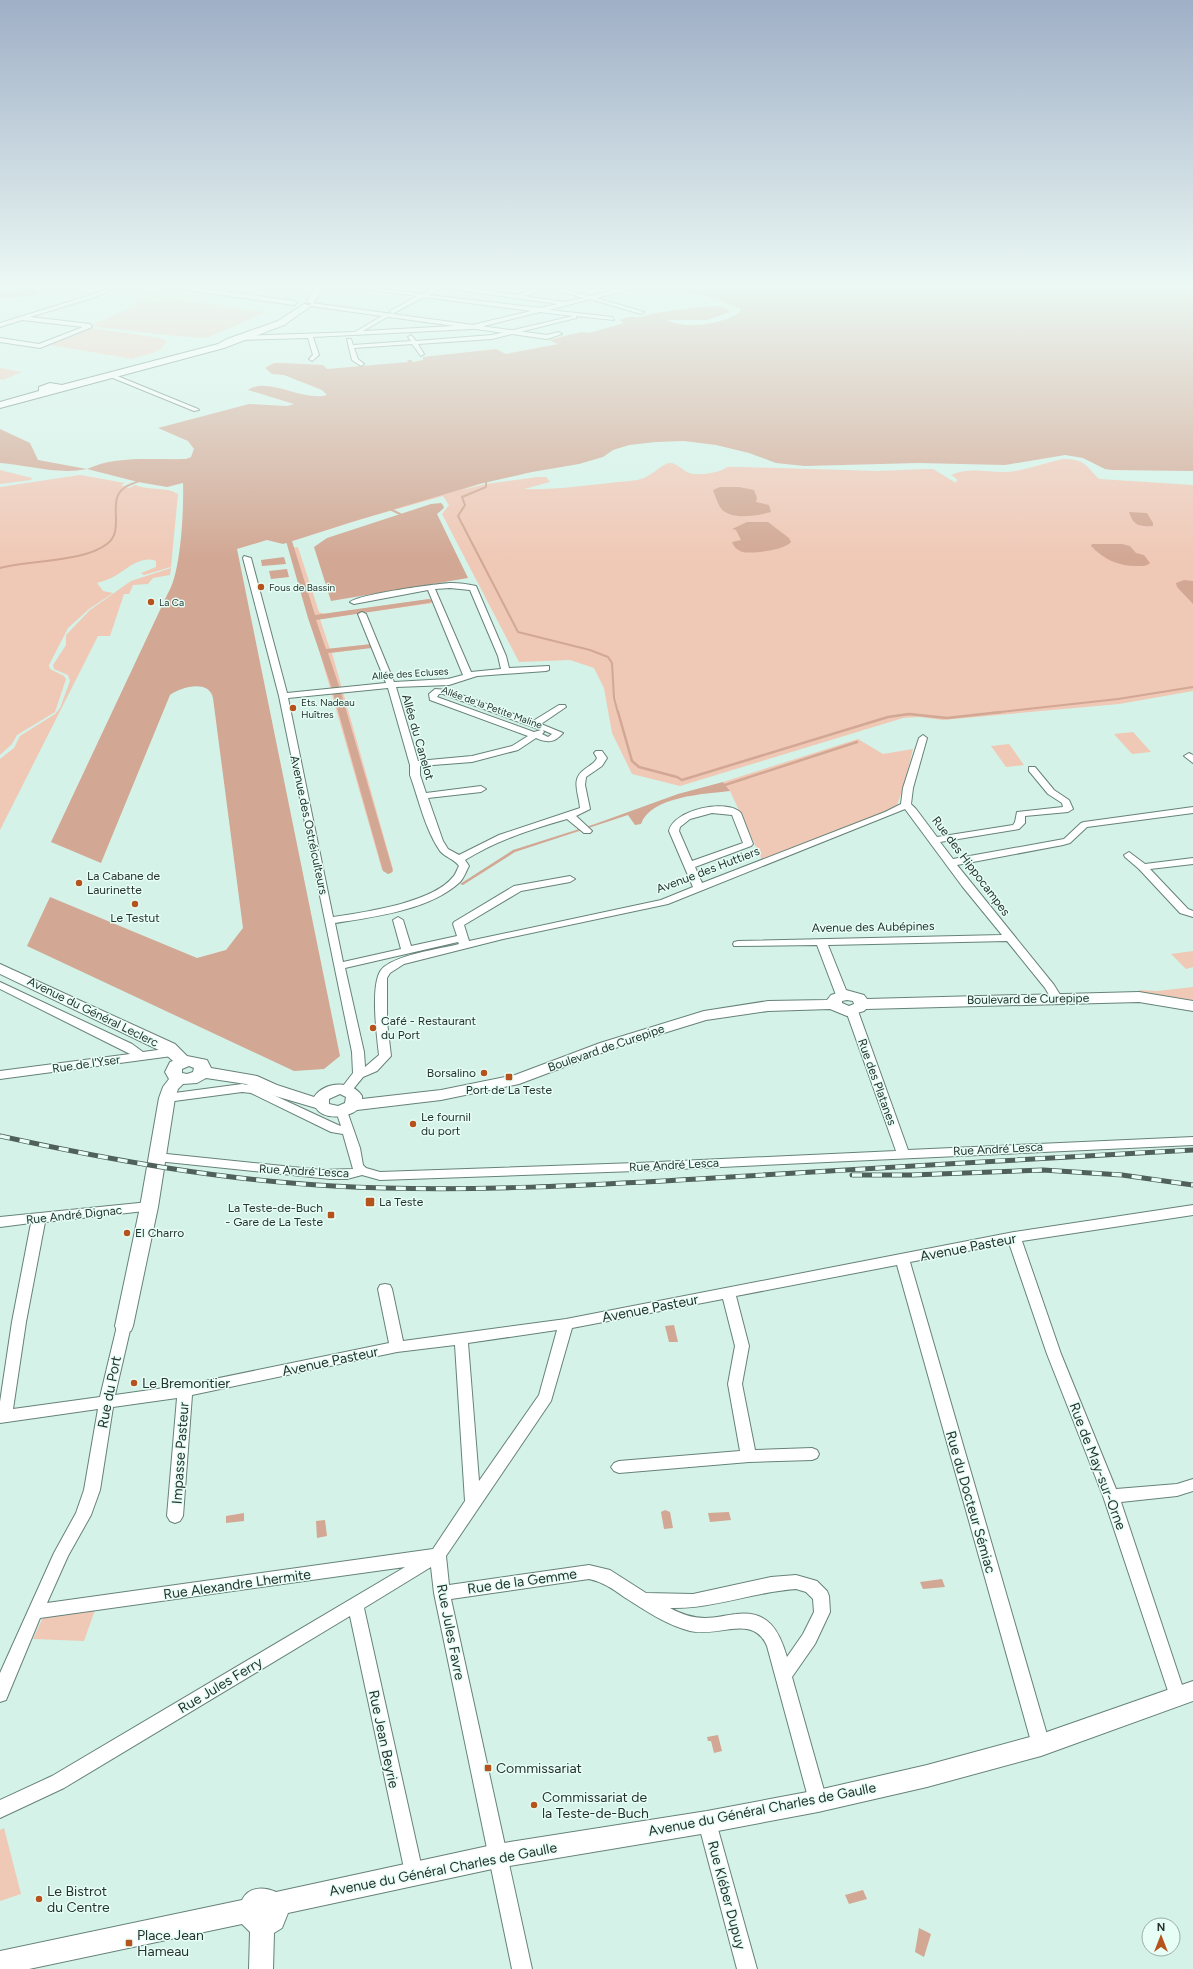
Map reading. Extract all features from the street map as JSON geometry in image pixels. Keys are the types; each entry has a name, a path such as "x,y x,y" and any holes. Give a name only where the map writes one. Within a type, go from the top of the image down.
{"main road":[{"path":"0,404 44,390 57,391 62,386 97,378"},
{"name":"Avenue du Général Leclerc","path":"0,968 158,1043 178,1057"},
{"path":"838,999 855,996 857,1007"},
{"name":"Boulevard de Curepipe","path":"857,1007 1056,998 1139,997 1193,1006"},
{"name":"Boulevard de Curepipe","path":"202,1072 251,1080 271,1089 293,1096 324,1098 336,1090 349,1100 378,1101 441,1095 518,1079 606,1046 704,1016 768,1006 838,999"},
{"path":"178,1057 198,1062 203,1066 202,1072 192,1079 179,1079 173,1072 178,1057"},
{"name":"Rue du Port","path":"124,1326 149,1207 167,1098 171,1087 179,1079"}],"street":[{"path":"117,378 196,410"},
{"name":"Avenue des Ostréiculteurs","path":"247,558 283,696 328,921 340,966 358,1052 359,1074"},
{"path":"354,602 395,593 431,588 463,585 473,588 502,656 505,670"},
{"name":"Allée des Ecluses","path":"283,696 342,689 456,681 468,675 431,588"},
{"name":"Allée du Canelot","path":"362,614 390,685 415,764 415,775 438,841 445,851 459,859"},
{"path":"468,675 505,670 546,668"},
{"name":"Allée de la Petite Maline","path":"421,683 424,688 434,693 445,692 559,733 549,740 433,698 434,693"},
{"path":"534,724 562,707"},
{"path":"415,764 472,759 508,750 515,748 545,728"},
{"path":"906,805 908,788 923,738"},
{"path":"328,921 390,910 431,897 450,885 462,875 464,866 459,859 475,849 506,835 585,809 580,780 582,775 600,762 602,758 599,753"},
{"path":"934,840 1016,827 1020,823 1020,814 1068,809 1066,802 1051,792 1032,769"},
{"path":"423,796 481,789"},
{"name":"Rue des Hippocampes","path":"906,805 1009,938 1050,987 1056,998"},
{"name":"Avenue des Huttiers","path":"464,942 664,902 888,814 906,805"},
{"path":"689,866 748,844 736,813 728,810 710,810 689,816 677,823 674,831 689,866 699,888"},
{"path":"951,863 981,856 1060,843 1067,841 1084,825 1193,810"},
{"path":"569,815 587,831"},
{"path":"1129,856 1143,868 1184,911 1193,914"},
{"path":"1143,868 1156,864 1193,861"},
{"path":"464,942 458,924 518,888 570,879"},
{"path":"398,920 408,951"},
{"name":"Avenue des Aubépines","path":"738,944 1009,938"},
{"path":"821,941 838,999"},
{"path":"340,966 408,951 464,942"},
{"path":"362,1171 357,1166 349,1131 349,1100 359,1074 373,1068 385,1056 381,1022 382,978 386,971 400,962 464,942"},
{"path":"0,985 128,1047 141,1056"},
{"name":"Rue des Platanes","path":"857,1007 874,1073 903,1153"},
{"name":"Rue de l'Yser","path":"0,1075 141,1056 178,1057"},
{"path":"167,1098 242,1088 254,1090 335,1130 349,1131"},
{"name":"Rue André Lesca","path":"157,1157 252,1168 339,1175 355,1174 362,1171 380,1176 636,1167 903,1153 1193,1141"},
{"name":"Rue André Dignac","path":"0,1222 149,1207"},
{"name":"Avenue Pasteur","path":"3,1417 185,1391 397,1347 461,1337 566,1324 728,1294 1014,1237 1193,1210"},
{"path":"3,1417 39,1218"},
{"name":"Rue de May-sur-Orne","path":"1014,1237 1054,1354 1111,1496 1186,1694"},
{"name":"Rue du Docteur Sémiac","path":"902,1260 1041,1746"},
{"path":"385,1289 397,1347"},
{"path":"728,1294 742,1346 735,1384 749,1456"},
{"path":"438,1555 546,1397 566,1324"},
{"name":"Rue du Port","path":"0,1693 62,1553 83,1515 92,1490 106,1403 124,1326"},
{"path":"461,1337 473,1502"},
{"name":"Impasse Pasteur","path":"175,1516 185,1391"},
{"path":"619,1467 749,1456 812,1454"},
{"path":"1111,1496 1177,1490 1193,1485"},
{"name":"Rue Alexandre Lhermite","path":"35,1612 438,1555"},
{"name":"Rue Jules Favre","path":"438,1555 442,1593 522,1969"},
{"name":"Rue Jules Ferry","path":"0,1809 58,1782 438,1555"},
{"name":"Rue de la Gemme","path":"442,1593 574,1573 590,1572 604,1575 681,1622 701,1626 741,1621 758,1622 769,1630 818,1801"},
{"path":"643,1600 693,1601 771,1584 796,1582 811,1586 821,1596 822,1612 809,1639 783,1676"},
{"name":"Rue Jean Beyrie","path":"356,1604 414,1873"},
{"name":"Avenue du Général Charles de Gaulle","path":"257,1917 268,1923 276,1913 274,1904 414,1873 497,1856 707,1822 818,1801 927,1776 1041,1746 1186,1694"},
{"name":"Rue Kléber Dupuy","path":"707,1822 747,1969"},
{"path":"0,1963 257,1917 261,1969"}],"shaded area":[{"path":"0,378 8,378 3,380"},
{"path":"291,378 1193,378 1193,471 1112,470 1105,469 1083,458 1065,455 1005,465 918,463 805,466 776,463 749,453 716,445 684,441 656,442 629,445 613,450 603,457 579,464 532,472 479,484 283,544 267,540 237,549 340,1056 324,1069 294,1071 27,946 50,897 197,958 226,950 243,928 213,698 206,688 194,686 187,687 170,695 101,863 51,842 172,584 176,571 181,540 183,483 167,487 138,482 87,469 110,462 123,460 186,459 191,457 194,449 188,441 158,428 249,404 287,406 294,404 248,390 256,386 275,387 307,395 327,395 322,390"},
{"path":"0,429 30,443 38,460 87,469 65,471 0,463"},
{"path":"1063,459 1076,460 1084,464 1099,479 1193,485 1193,691 1119,704 943,720 919,717 903,718 680,786 632,774 612,733 604,688 594,668 570,660 519,662 442,514 449,505 443,496 292,541 228,497 483,483 462,490 486,484 538,477 546,477 550,482 524,489 557,488 637,480 645,478 664,465 670,463 675,464 692,474 720,471 727,467 878,471 933,469 956,483 957,479 951,475 963,471 976,470 1010,472"},
{"path":"0,470 32,478 31,480 0,484"},
{"path":"80,475 125,483 121,485 129,488 135,485 146,488 168,490 178,494 171,567 144,575 141,573 156,567 156,561 140,561 113,577 97,583 103,591 113,593 89,609 68,628 49,665 50,669 64,676 66,679 55,712 17,735 12,744 0,755 0,487"},
{"path":"720,487 739,487 754,490 757,498 756,502 769,505 771,512 751,516 736,516 730,514 720,507 717,501 713,490"},
{"path":"441,503 444,508 437,514 468,578 331,601 314,547 327,538 431,504"},
{"path":"1129,512 1147,513 1153,523 1153,526 1137,524 1132,520"},
{"path":"747,522 768,522 789,538 791,542 788,545 768,551 741,551 736,548 732,542 741,540 736,530 732,529"},
{"path":"1092,544 1122,544 1130,546 1136,553 1144,555 1150,563 1142,566 1123,565 1111,561 1101,555 1091,546"},
{"path":"298,547 319,612 325,614 430,599 433,603 320,619 330,649 372,644 373,647 332,653 393,869 382,870 290,548"},
{"path":"284,557 286,564 262,566 261,560"},
{"path":"171,568 170,575 153,578 148,584 133,585 129,594 124,594 110,636 98,636 0,830 0,759 14,748 20,736 55,714 60,708 70,681 68,675 54,669 53,665 66,645 66,635 90,610 131,581"},
{"path":"287,569 289,577 271,579 269,571"},
{"path":"1184,580 1193,581 1193,604 1177,587 1176,583"},
{"path":"1133,732 1151,752 1132,754 1114,734"},
{"path":"858,739 883,754 913,749 904,786 897,805 885,812 762,860 730,791 723,782"},
{"path":"1009,744 1024,765 1006,767 991,746"},
{"path":"723,782 730,791 693,795 667,802 656,807 647,815 641,824 635,825 628,815 515,852 463,885 460,884 513,850 595,824 678,794"},
{"path":"1193,951 1193,967 1186,969 1171,954"},
{"path":"1193,987 1193,1003 1141,994 1139,990 1157,991"},
{"path":"674,1325 678,1342 669,1342 665,1326"},
{"path":"665,1510 670,1512 673,1528 664,1529 661,1512"},
{"path":"729,1512 731,1520 710,1522 708,1513"},
{"path":"244,1513 244,1521 226,1523 226,1516"},
{"path":"325,1520 327,1536 317,1538 316,1521"},
{"path":"942,1579 945,1587 923,1589 920,1582"},
{"path":"95,1610 84,1641 33,1639 44,1615"},
{"path":"718,1735 722,1751 714,1753 711,1741 708,1741 707,1737"},
{"path":"4,1828 21,1894 0,1901 0,1830"},
{"path":"863,1890 867,1899 849,1904 845,1895"},
{"path":"919,1928 931,1934 924,1957 915,1952"}],"waterway":[{"path":"0,568 12,565 56,560 85,554 97,550 107,544 115,531 116,500 119,494 124,488 141,480"},
{"path":"486,482 486,487 462,497 465,505 458,516 518,632 590,650 608,657 612,663 614,698 618,713"},
{"path":"390,509 400,514"},
{"path":"289,541 312,618"},
{"path":"312,618 429,601"},
{"path":"312,618 335,686 388,871"},
{"path":"324,651 372,646"},
{"path":"618,712 632,761 639,767 677,777 682,780 888,717 909,714 947,718 1118,699 1193,687"},
{"path":"725,785 857,742"}],"railway":[{"path":"0,1136 124,1161 207,1174 333,1186 432,1189 631,1183 1193,1150"},
{"path":"852,1175 912,1175 1043,1170 1122,1175 1193,1185"}],"place":[{"name":"Fous de Bassin","path":"261,587"},
{"name":"La Ca","path":"151,602"},
{"name":"Ets. Nadeau Huîtres","path":"293,708"},
{"name":"La Cabane de Laurinette","path":"79,883"},
{"name":"Le Testut","path":"135,904"},
{"name":"Café - Restaurant du Port","path":"373,1028"},
{"name":"Borsalino","path":"484,1073"},
{"name":"Port de La Teste","path":"509,1077"},
{"name":"Le fournil du port","path":"413,1124"},
{"name":"La Teste","path":"370,1202"},
{"name":"La Teste-de-Buch - Gare de La Teste","path":"331,1215"},
{"name":"El Charro","path":"127,1233"},
{"name":"Le Bremontier","path":"134,1383"},
{"name":"Commissariat","path":"488,1768"},
{"name":"Commissariat de la Teste-de-Buch","path":"534,1805"},
{"name":"Le Bistrot du Centre","path":"39,1899"},
{"name":"Place Jean Hameau","path":"129,1943"}]}
